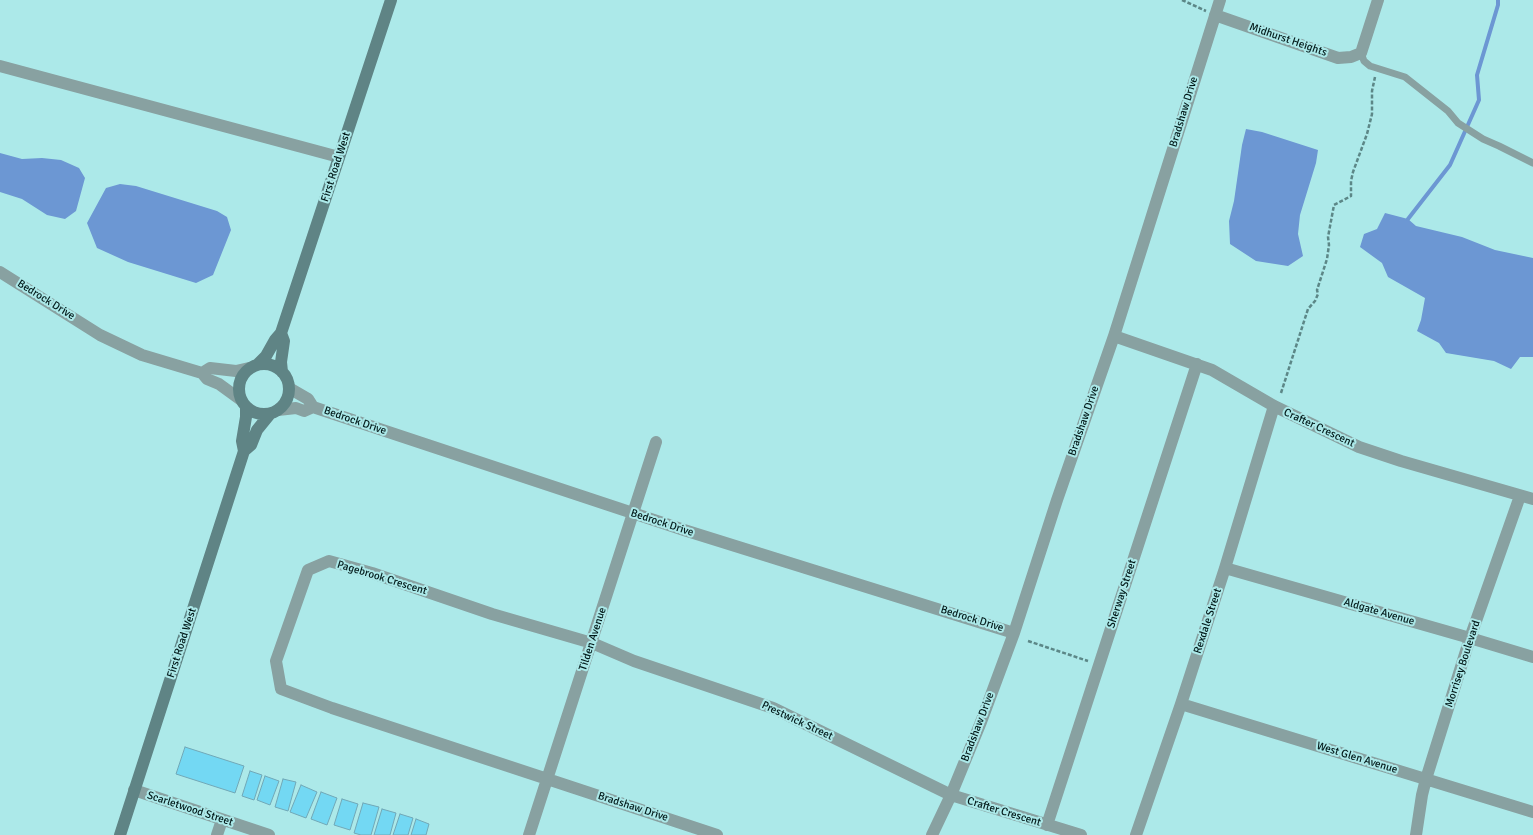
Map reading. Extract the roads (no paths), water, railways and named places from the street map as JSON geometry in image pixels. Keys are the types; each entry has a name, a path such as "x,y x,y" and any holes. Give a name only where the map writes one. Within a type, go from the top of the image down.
{"street":[{"name":"First Road West","path":"120,835 244,451 242,441 246,417 239,391 239,382 243,375 266,356 275,340 281,333 391,0"},
{"name":"Bradshaw Drive","path":"932,835 951,795 981,722 1014,633 1057,500 1114,336 1220,0"},
{"path":"1361,53 1378,0"},
{"name":"Midhurst Heights","path":"1215,15 1338,58 1351,57 1361,53"},
{"path":"0,66 339,157"},
{"name":"Bedrock Drive","path":"0,272 100,335 142,355 202,373 207,379 219,384 243,403"},
{"name":"First Road West","path":"244,451 251,445 257,430 284,404 288,396 289,388 287,379 282,372 284,341 281,333"},
{"name":"Crafter Crescent","path":"1114,336 1212,370 1274,406 1359,446 1401,461 1533,499"},
{"path":"253,367 266,364 275,367 282,372"},
{"name":"Sherway Street","path":"1047,825 1197,364"},
{"name":"Bedrock Drive","path":"202,373 210,368 236,371 253,367"},
{"name":"Bedrock Drive","path":"289,388 308,399 313,407"},
{"path":"243,403 257,413 274,412"},
{"name":"Rexdale Street","path":"1136,835 1181,704 1225,568 1274,406"},
{"name":"Bedrock Drive","path":"274,412 296,408 304,410 313,407 632,513 1014,633"},
{"name":"Tilden Avenue","path":"529,835 656,442"},
{"name":"Morrisey Boulevard","path":"1416,835 1426,779 1470,638 1520,496"},
{"name":"Pagebrook Crescent","path":"547,779 332,708 281,688 276,661 308,570 329,562 372,573 492,614 592,643"},
{"name":"Aldgate Avenue","path":"1225,568 1533,657"},
{"name":"Prestwick Street","path":"592,643 634,661 773,708 951,795"},
{"name":"West Glen Avenue","path":"1181,704 1533,812"},
{"name":"Bradshaw Drive","path":"547,779 718,835"},
{"name":"Scarletwood Street","path":"134,790 268,835"},
{"name":"Crafter Crescent","path":"951,795 1081,835"},
{"path":"218,835 222,820"}],"lane":[{"path":"1361,53 1364,61 1370,66 1406,77 1448,111 1458,123 1482,139 1533,163"}],"water":[{"path":"1246,129 1262,132 1318,150 1316,163 1300,215 1298,234 1303,256 1288,266 1256,261 1230,244 1229,221 1234,201 1242,145"},
{"path":"0,153 22,159 42,158 61,160 79,168 85,178 76,211 65,219 47,215 22,199 0,192"},
{"path":"120,184 136,186 217,211 227,217 231,230 213,275 196,283 128,262 97,248 87,223 106,188"},
{"path":"1385,213 1408,219 1416,226 1462,237 1495,250 1533,258 1533,357 1520,357 1511,369 1494,361 1446,353 1439,343 1417,331 1421,320 1425,298 1388,277 1382,263 1360,247 1364,234 1377,229"}],"waterway":[{"path":"1408,219 1450,165 1479,100 1477,75 1498,5 1498,0"}]}
